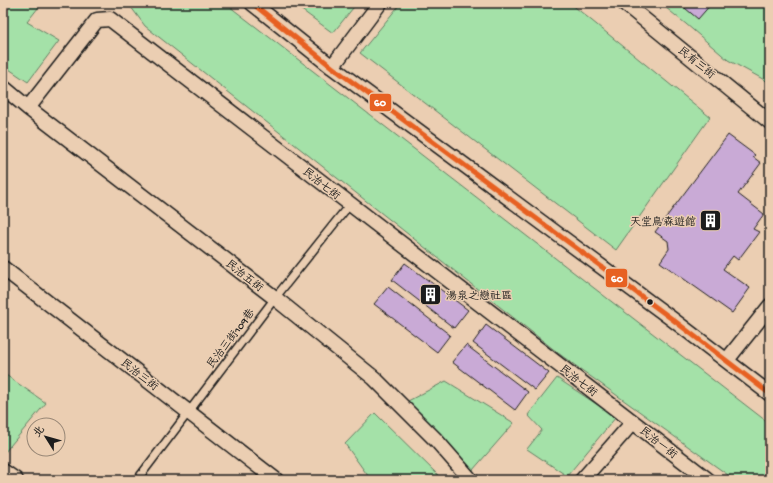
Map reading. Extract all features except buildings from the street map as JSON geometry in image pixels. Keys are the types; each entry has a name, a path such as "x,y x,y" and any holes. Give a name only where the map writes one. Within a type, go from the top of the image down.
{"street":[{"path":"252,3 332,67 650,302 770,394"},
{"path":"332,67 380,3"},
{"name":"民有三街","path":"624,3 770,122"},
{"name":"民治七街","path":"28,108 98,20 110,19 633,422"},
{"name":"民治五街","path":"3,87 28,108 275,298 374,378 436,440 472,480"},
{"name":"民治三街","path":"3,268 276,480"},
{"path":"727,360 770,306"},
{"name":"民治一街","path":"582,480 633,422 708,480"},
{"path":"3,471 16,480"}],"lane":[{"name":"民治三街109巷","path":"137,480 275,298 350,204"}],"green space":[{"path":"3,3 42,3 27,22 59,41 28,82 3,65"},
{"path":"128,3 225,3 770,424 770,480 735,480 562,356 145,26"},
{"path":"292,3 357,3 333,33"},
{"path":"401,3 570,3 710,117 616,250 360,53"},
{"path":"660,3 770,3 770,83 728,60"},
{"path":"3,373 46,403 34,417 26,417 26,427 5,452 3,450"},
{"path":"557,378 616,417 567,476 527,449 542,430 528,415"},
{"path":"446,381 514,423 472,471 408,401"},
{"path":"375,413 443,480 371,480 345,444"}],"transit line":[{"name":"60","path":"252,3 332,67 672,319 770,394"}],"place":[{"name":"天堂鳥森遊館","path":"711,221"},
{"name":"湯泉之戀社區","path":"430,295"}]}
